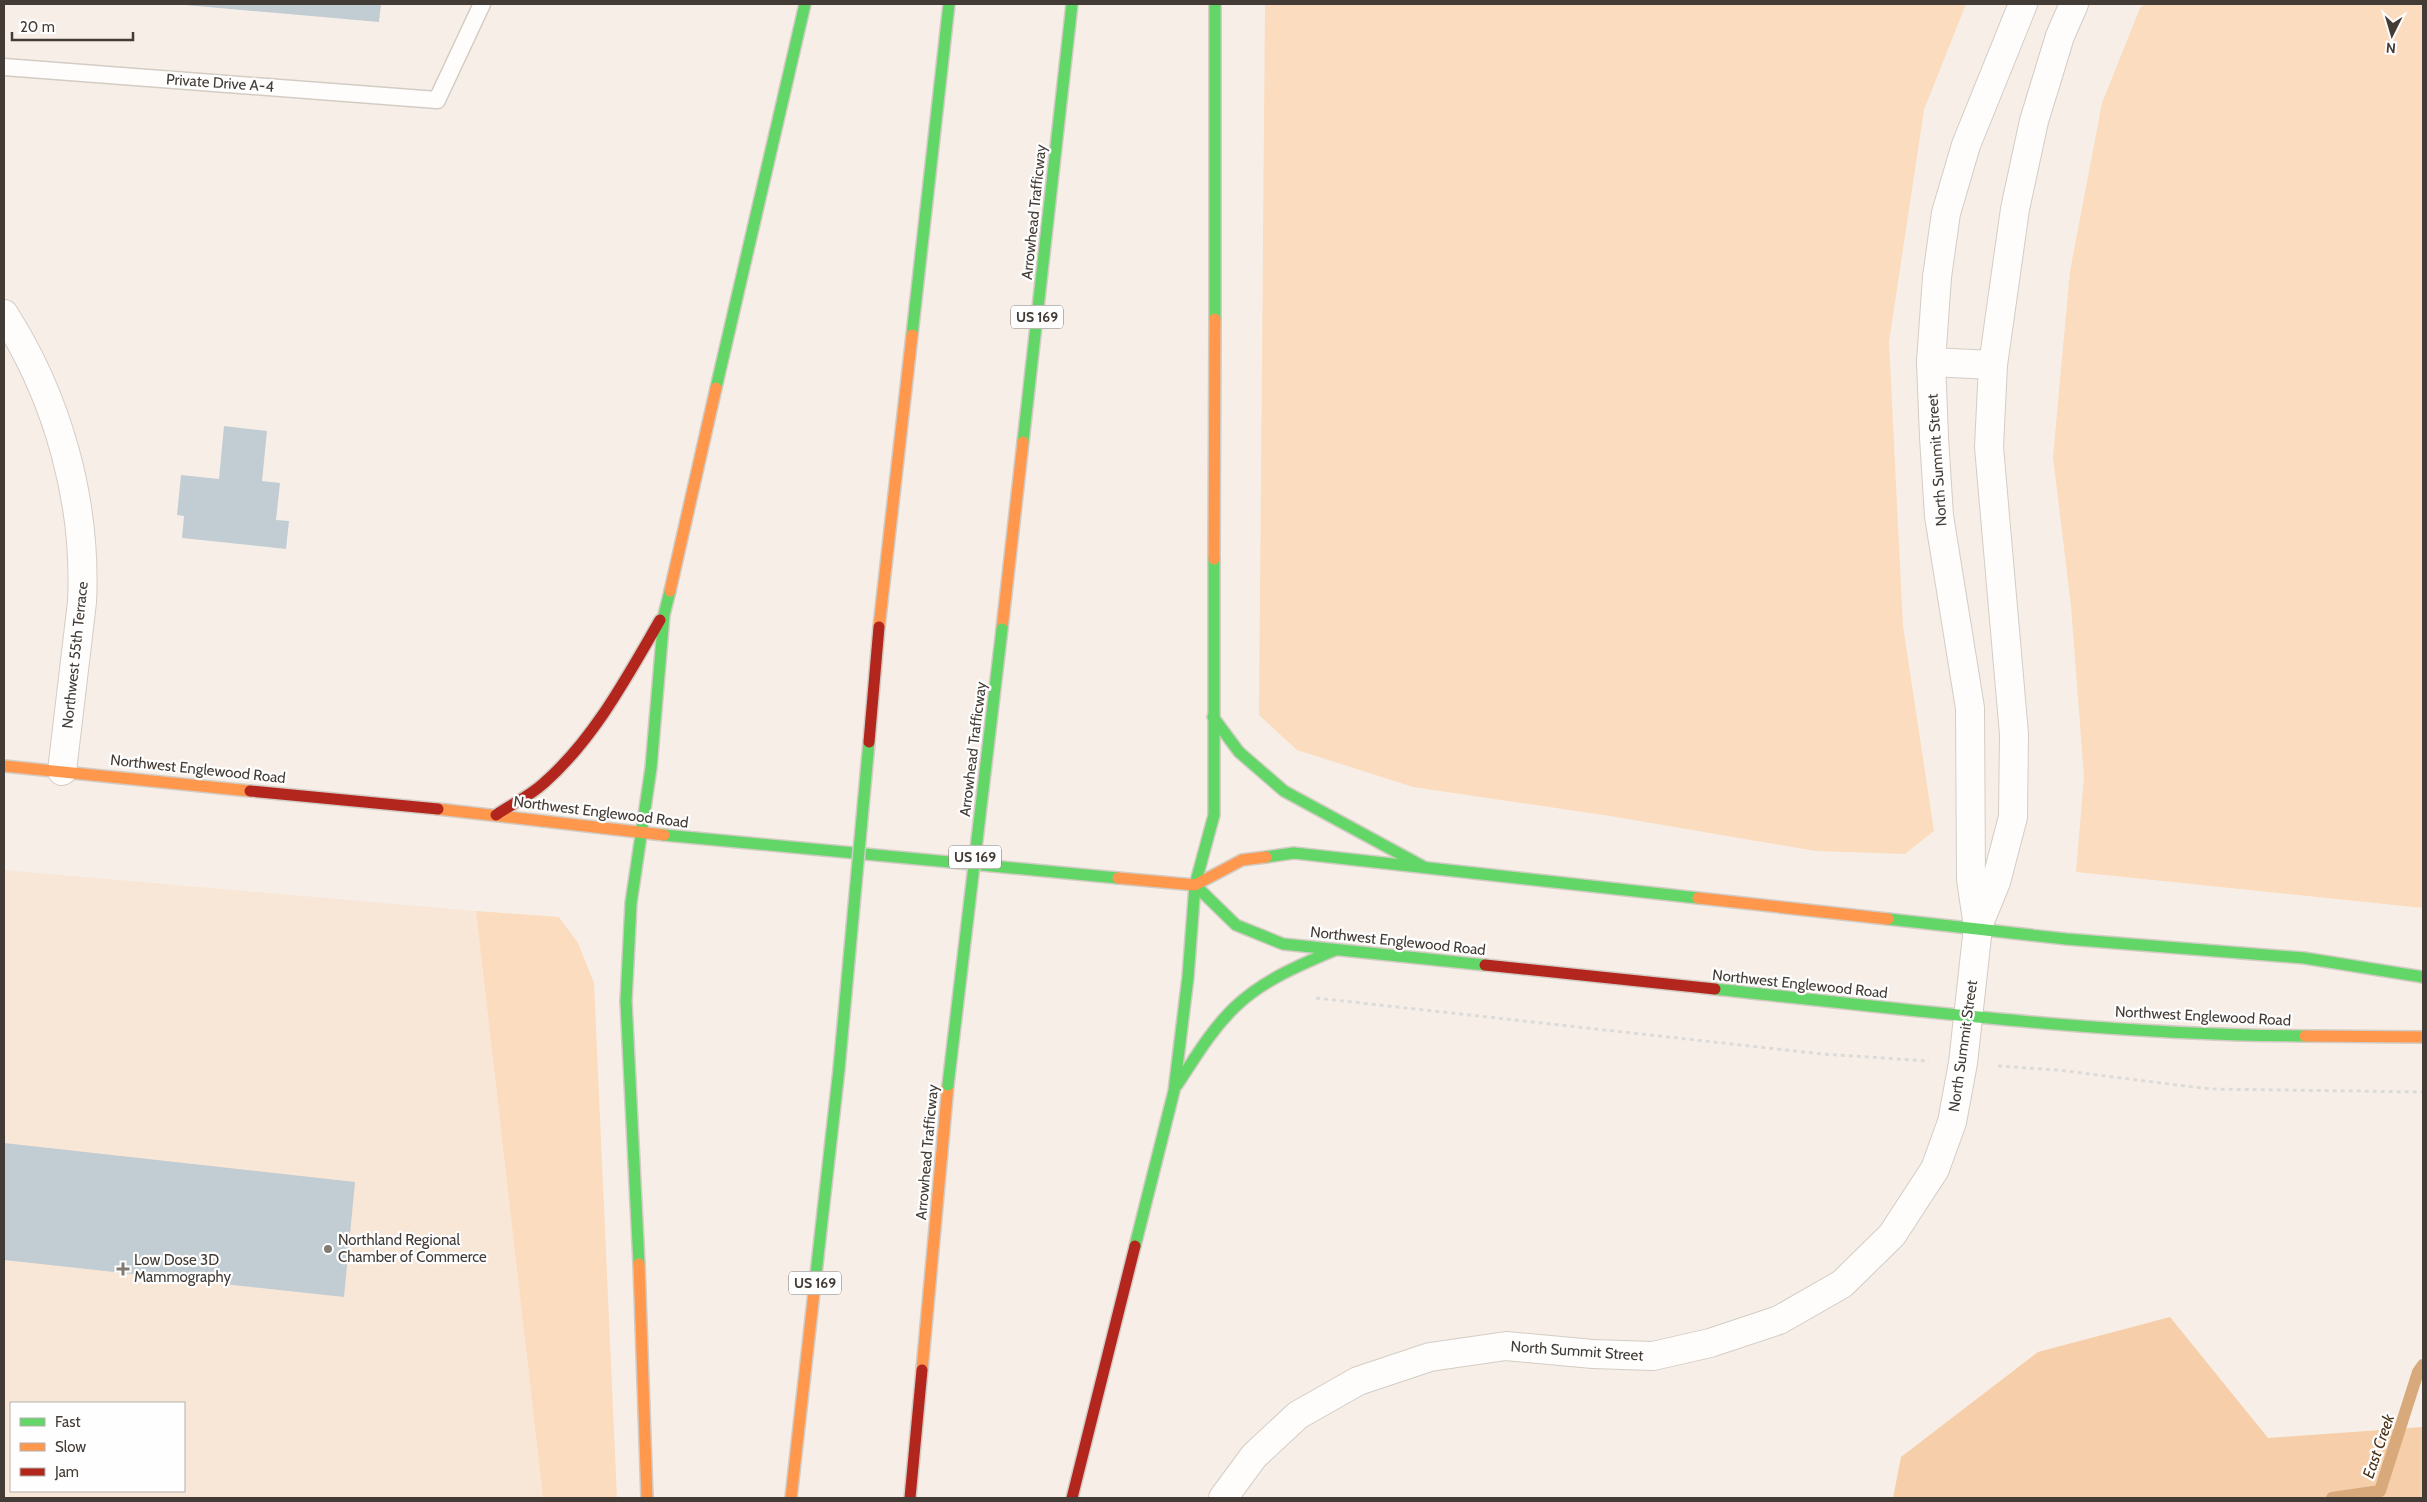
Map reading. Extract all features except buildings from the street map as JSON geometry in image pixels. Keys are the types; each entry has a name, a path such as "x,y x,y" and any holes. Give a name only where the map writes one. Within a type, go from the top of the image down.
{"main road":[{"path":"648,1498 637,1204 626,1001 631,903 643,833 664,615 805,4"},
{"name":"US 169","path":"791,1498 839,1069 879,627 949,4"},
{"name":"Arrowhead Trafficway","path":"910,1498 948,1085 1002,630 1072,4"},
{"path":"1072,1498 1174,1091 1188,977 1196,885 1214,815 1215,4"},
{"path":"496,815 543,784 566,761 620,688 664,615"},
{"path":"1213,717 1239,752 1284,791 1424,867"},
{"name":"Northwest Englewood Road","path":"4,766 496,815 643,833 1196,885 1236,925 1283,944 1335,950 1969,1016 2205,1033 2423,1037"},
{"path":"1196,885 1242,860 1294,853 2066,938 2304,958 2423,977"},
{"path":"1174,1091 1209,1038 1243,1000 1282,973 1335,950"}],"street":[{"name":"North Summit Street","path":"1223,1498 1254,1456 1298,1415 1367,1378 1430,1357 1506,1346 1593,1354 1653,1356 1710,1343 1779,1320 1842,1284 1892,1235 1935,1169 1952,1122 1969,1016 1978,928 1971,879 1970,708 1939,516 1931,362 1936,277 1946,213 1966,145 2023,4"},
{"name":"North Summit Street","path":"1978,928 1996,882 2013,816 2014,734 1989,447 1993,365 2015,209 2034,121 2060,36 2074,4"},
{"name":"Northwest 55th Terrace","path":"4,314 15,331 47,398 66,451 77,514 84,576 62,771"},
{"path":"1931,362 1993,365"}],"lane":[{"name":"Private Drive A-4","path":"4,66 437,100 482,4"}],"path":[{"path":"1309,997 1812,1053 1860,1056"},
{"path":"2057,1070 2210,1089 2423,1092"}],"shaded area":[{"path":"1265,4 1966,4 1924,110 1889,342 1903,626 1934,831 1905,854 1816,851 1610,816 1413,787 1297,750 1259,715"},
{"path":"2145,4 2423,4 2423,908 2076,872 2084,777 2071,606 2053,457 2070,271 2102,103 2140,8"},
{"path":"4,870 476,911 543,1498 4,1498"},
{"path":"476,911 559,917 578,943 594,983 617,1498 543,1498"},
{"path":"2170,1317 2268,1438 2423,1427 2423,1498 1893,1498 1901,1457 2038,1352"}],"waterway":[{"name":"East Creek","path":"2332,1498 2380,1491 2418,1372 2423,1365"}],"traffic: fast":[{"path":"716,388 805,4"},
{"path":"912,335 949,4"},
{"path":"1023,442 1072,4"},
{"path":"1215,4 1215,319"},
{"path":"1135,1246 1174,1091 1188,977 1195,885 1214,815 1214,559"},
{"path":"639,1264 626,1001 631,903 651,768 664,615 670,591"},
{"path":"948,1085 1002,629"},
{"path":"1213,717 1239,752 1284,791 1424,867"},
{"path":"839,1069 869,742"},
{"path":"664,835 1118,878"},
{"path":"1266,857 1294,853 1698,898"},
{"path":"1195,885 1236,925 1283,944 1485,965"},
{"path":"1888,919 2066,939 2304,958 2423,977"},
{"path":"1177,1085 1218,1025 1246,997 1282,974 1335,950"},
{"path":"1715,989 1935,1013 2083,1026 2231,1035 2305,1036"},
{"path":"814,1292 839,1069"}],"traffic: slow":[{"path":"1214,559 1215,319"},
{"path":"879,627 912,335"},
{"path":"670,591 716,388"},
{"path":"1002,629 1023,442"},
{"path":"4,766 250,791"},
{"path":"438,809 664,835"},
{"path":"1118,878 1195,885 1242,860 1266,857"},
{"path":"1698,898 1888,919"},
{"path":"2305,1036 2423,1037"},
{"path":"922,1370 948,1085"},
{"path":"639,1264 647,1498"},
{"path":"791,1498 814,1292"}],"traffic: jam":[{"path":"496,815 539,788 579,747 608,706 660,620"},
{"path":"869,742 879,627"},
{"path":"250,791 438,809"},
{"path":"1485,965 1715,989"},
{"path":"1072,1498 1135,1246"},
{"path":"910,1498 922,1370"}],"place":[{"name":"Northland Regional Chamber of Commerce","path":"328,1249"},
{"name":"Low Dose 3D Mammography","path":"123,1269"}]}
